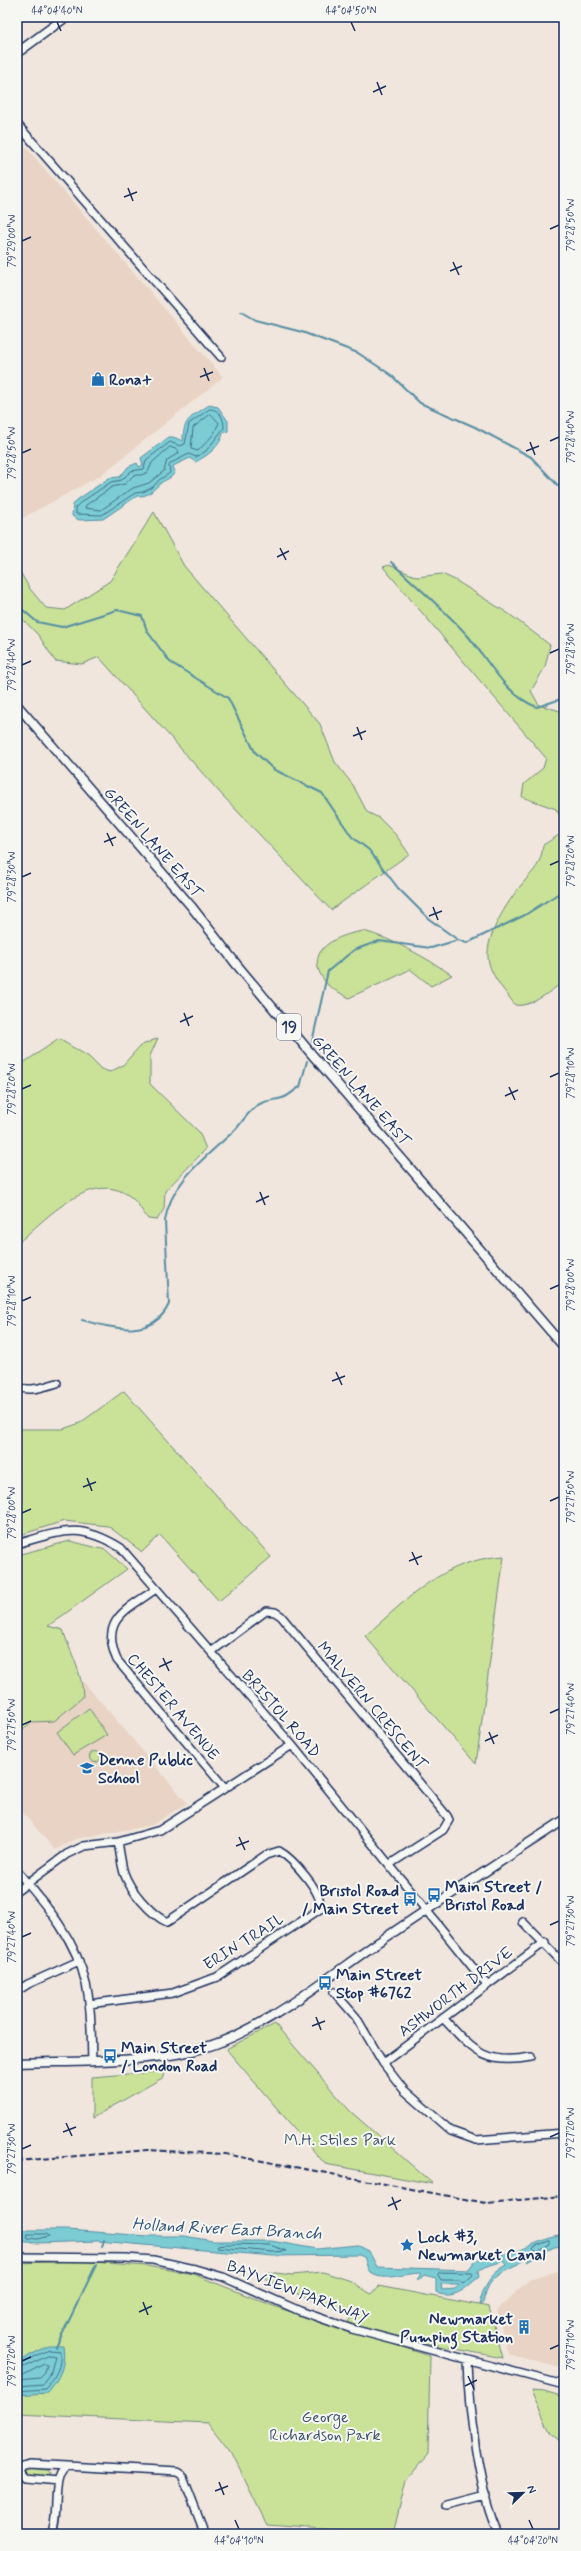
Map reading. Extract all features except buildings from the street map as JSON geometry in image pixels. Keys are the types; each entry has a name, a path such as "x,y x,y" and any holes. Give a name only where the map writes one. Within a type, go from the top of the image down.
{"main road":[{"path":"17,51 66,17"},
{"name":"GREEN LANE EAST","path":"17,705 191,906 236,965 309,1051 564,1347"},
{"path":"17,2063 92,2061 147,2057 193,2051 250,2028 564,1820"}],"street":[{"path":"17,124 221,357"},
{"path":"17,1387 23,1390 43,1388 57,1383"},
{"name":"BRISTOL ROAD","path":"17,1544 66,1530 89,1532 104,1538 121,1548 292,1745 487,1985"},
{"name":"CHESTER AVENUE","path":"156,1588 120,1614 112,1625 111,1638 116,1660 224,1787"},
{"name":"MALVERN CRESCENT","path":"212,1652 266,1611 275,1612 286,1622 449,1820 443,1830 390,1864"},
{"path":"17,1892 27,1883 72,1852 84,1846 118,1842 160,1830 190,1812 224,1787 292,1745"},
{"name":"ERIN TRAIL","path":"89,2004 173,1993 216,1977 320,1909 322,1902 318,1894 288,1856 279,1851 266,1855 167,1922 159,1918 134,1890 124,1873 118,1842"},
{"path":"17,1870 50,1908 70,1940 79,1961 86,1984 89,2004 92,2061"},
{"path":"523,1922 545,1942 564,1964"},
{"name":"ASHWORTH DRIVE","path":"383,2063 545,1942"},
{"path":"17,1991 35,1980 79,1961"},
{"path":"334,1992 356,2017 383,2063 404,2090 451,2131 476,2140 564,2133"},
{"path":"443,2018 471,2048 487,2056 508,2061 531,2057"},
{"name":"BAYVIEW PARKWAY","path":"17,2257 132,2259 189,2267 230,2280 331,2323 564,2385"},
{"path":"468,2360 473,2421 486,2495 489,2510 499,2534"},
{"path":"58,2481 26,2478 21,2471 24,2466 30,2464 65,2468 177,2472 182,2476 205,2534"},
{"path":"51,2534 56,2514 58,2481 60,2474 65,2468"},
{"path":"448,2504 486,2495"}],"shaded area":[{"path":"17,137 223,377 101,475 17,521"},
{"name":"Denne Public School","path":"83,1681 187,1803 152,1825 75,1839 55,1850 17,1806 17,1733 33,1722 54,1721 82,1697"},
{"path":"564,2269 564,2369 508,2354 497,2310 529,2280"}],"green space":[{"path":"154,512 184,566 320,724 335,762 353,785 367,812 379,818 396,835 409,854 331,910 222,795 99,657 82,664 55,661 39,636 17,613 17,567 30,589 46,608 65,610 110,581"},
{"path":"389,565 417,577 442,574 455,580 509,614 550,645 545,667 531,691 539,705 564,712 564,823 556,809 522,797 524,784 543,768 546,758 383,567"},
{"path":"564,832 564,981 528,1004 515,1005 491,969 488,954 489,943 504,910 516,891 537,866 541,857 543,845"},
{"path":"364,931 387,939 410,950 452,975 431,986 410,969 349,998 328,985 320,973 317,963 319,954 324,947 332,941 342,936"},
{"path":"158,1038 150,1056 150,1084 199,1132 206,1149 165,1191 164,1209 157,1220 148,1219 133,1199 118,1190 103,1188 87,1192 71,1200 41,1222 17,1244 17,1067 59,1039 89,1057 101,1069 110,1072 123,1065 140,1046"},
{"path":"124,1391 271,1557 219,1601 160,1535 142,1552 108,1526 64,1521 17,1536 18,1429 63,1429 80,1423"},
{"path":"70,1541 106,1550 127,1569 48,1626 63,1630 79,1671 83,1697 54,1721 33,1722 17,1733 17,1555"},
{"path":"504,1556 476,1764 365,1636 412,1595 444,1573 462,1565 482,1559"},
{"path":"89,1708 107,1735 73,1755 57,1732"},
{"path":"93,1752 97,1752 99,1753 99,1761 93,1762 90,1759 90,1755"},
{"name":"M.H. Stiles Park","path":"275,2024 350,2111 433,2184 325,2164 226,2049"},
{"path":"165,2071 164,2077 92,2118 92,2077"},
{"name":"George Richardson Park","path":"79,2261 147,2266 193,2274 276,2307 430,2356 428,2454 406,2481 393,2534 267,2525 232,2454 208,2423 17,2414 17,2263"},
{"path":"268,2272 292,2275 323,2272 351,2281 371,2294 378,2286 489,2307 503,2358 424,2343 347,2323 353,2315 302,2296 264,2278"},
{"path":"531,2390 544,2391 564,2397 564,2444 551,2434"},
{"path":"30,2468 48,2470 50,2474 47,2477 28,2476 25,2472"}],"water":[{"path":"209,405 218,407 228,421 228,431 223,433 222,438 216,447 208,454 195,462 190,458 173,466 175,472 171,477 162,482 148,494 137,496 103,519 79,520 72,516 73,505 77,500 109,478 120,477 128,467 137,463 139,467 143,465 141,458 169,437 183,441 183,433 187,423 193,416"},
{"path":"17,2230 68,2230 148,2236 184,2236 213,2241 271,2241 317,2249 357,2245 369,2251 377,2267 469,2270 475,2262 486,2255 511,2253 557,2236 564,2235 564,2246 554,2247 527,2262 533,2253 523,2255 525,2257 519,2264 495,2278 486,2292 483,2303 479,2305 488,2282 496,2273 507,2265 504,2261 484,2267 478,2272 479,2277 460,2292 443,2295 436,2293 436,2278 424,2275 418,2281 417,2279 422,2274 420,2273 394,2277 381,2277 369,2271 364,2257 359,2255 273,2256 98,2241 37,2243 17,2241","holes":["441,2284 459,2284 455,2289 442,2290"]},
{"path":"48,2346 63,2346 64,2359 59,2377 47,2393 17,2395 17,2362"}],"waterway":[{"path":"241,312 255,320 302,332 358,353 391,375 420,403 475,427 531,457 564,492"},
{"path":"391,562 459,626 499,677 516,695 537,707 564,698"},
{"path":"17,605 37,622 62,627 117,610 142,616 147,631 170,662 228,698 255,752 273,769 322,793 352,837 369,850 398,888 429,919 458,940 467,943 525,915 564,890"},
{"path":"312,1042 328,971 354,950 379,941 431,948 458,940"},
{"path":"82,1320 118,1328 131,1328 142,1327 153,1323 162,1315 169,1304 165,1221 168,1207 174,1193 192,1170 236,1129 257,1105 289,1095 300,1087 307,1061"},
{"path":"102,2247 104,2240"},
{"path":"56,2347 96,2265"},
{"path":"17,2396 23,2394"}],"railway":[{"path":"17,2161 147,2150 225,2154 486,2203 564,2196"}],"place":[{"name":"Rona+","path":"98,379"},
{"name":"Denne Public School","path":"87,1768"},
{"name":"Main Street / Bristol Road","path":"434,1895"},
{"name":"Bristol Road / Main Street","path":"410,1899"},
{"name":"Main Street Stop #6762","path":"325,1983"},
{"name":"Main Street / London Road","path":"110,2056"},
{"name":"Lock #3, Newmarket Canal","path":"407,2245"},
{"name":"Newmarket Pumping Station","path":"524,2327"}],"water label":[{"name":"Holland River East Branch","path":"227,2228"}]}
